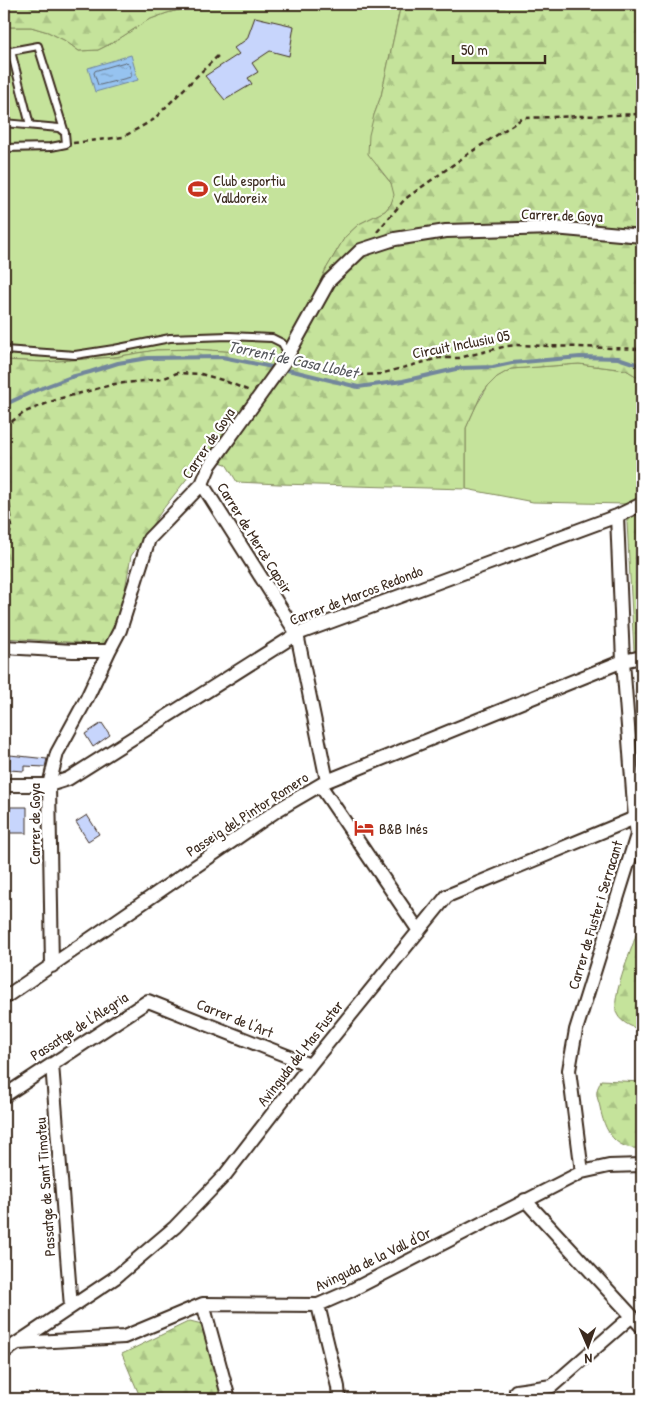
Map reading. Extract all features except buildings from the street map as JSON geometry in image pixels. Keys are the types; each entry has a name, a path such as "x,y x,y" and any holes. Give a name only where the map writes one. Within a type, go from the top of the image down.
{"street":[{"name":"Carrer de Goya","path":"52,966 49,785 57,753 87,698 120,630 148,539 202,484 210,465 286,358 330,281 362,250 395,239 446,231 554,228 642,236"},
{"name":"Carrer de Mercè Capsir","path":"202,484 296,634 323,783 419,930"},
{"name":"Carrer de Marcos Redondo","path":"4,785 49,785 68,780 296,634 617,516 642,504"},
{"name":"Carrer de Fuster i Serracant","path":"582,1172 570,1070 576,1030 637,835 638,816 623,661 617,516"},
{"path":"4,647 109,651"},
{"name":"Passeig del Pintor Romero","path":"4,998 279,809 323,783 623,661 642,657"},
{"name":"Avinguda del Mas Fuster","path":"4,1352 116,1277 175,1227 225,1175 310,1065 447,896 638,816"},
{"name":"Carrer de l'Art","path":"148,1001 310,1065"},
{"name":"Passatge de l'Alegria","path":"4,1096 148,1001"},
{"name":"Passatge de Sant Timoteu","path":"52,1064 71,1307"},
{"name":"Avinguda de la Vall d'Or","path":"18,1342 124,1336 203,1304 318,1305 350,1291 582,1172 608,1166 642,1165"},
{"path":"525,1200 642,1327"},
{"path":"203,1304 229,1399"},
{"path":"318,1305 338,1387 339,1399"},
{"path":"516,1391 552,1386 632,1316"}],"lane":[{"path":"4,54 38,46 65,133 66,144 51,147 4,148"},
{"path":"11,51 30,125"},
{"path":"4,123 59,128 65,133"},
{"path":"4,350 75,355 170,338 228,336 272,338 282,343 286,358"}],"path":[{"path":"66,144 123,137 153,120 220,54"},
{"path":"362,250 405,200 468,154 523,118 642,114"},
{"name":"Circuit Inclusiu 05","path":"286,358 328,372 380,374 439,358 458,358 517,345 642,349"},
{"path":"4,427 25,412 58,399 115,384 162,380 177,373 201,374 222,380 260,396"},
{"path":"4,486 12,525 11,533 4,548"}],"green space":[{"path":"4,4 234,4 186,8 167,13 148,20 98,50 79,51 64,40 48,32 31,27 4,27"},
{"name":"Club esportiu Valldoreix","path":"234,4 401,4 381,96 374,115 379,169 391,183 395,195 391,204 385,211 359,224 345,237 326,269 296,331 277,357 262,359 237,352 194,349 156,350 115,357 43,362 4,360 4,27 31,27 48,32 64,40 79,51 98,50 148,20 167,13 186,8"},
{"path":"401,4 642,4 642,383 636,376 626,370 579,364 511,369 497,377 481,395 466,428 466,489 237,482 226,464 204,457 163,509 131,556 119,623 102,646 4,638 4,360 43,362 115,357 156,350 194,349 237,352 262,359 277,357 296,331 326,269 345,237 359,224 385,211 391,204 394,195 391,183 368,154 369,135 381,96"},
{"path":"579,364 626,370 636,376 642,383 642,502 626,504 533,502 466,489 466,428 488,386 497,377 511,369"},
{"path":"642,502 642,649 634,651 626,504"},
{"path":"636,935 642,935 642,1031 621,1020 617,1014 616,1007 616,998 622,975"},
{"path":"601,1080 642,1082 642,1148 625,1146 612,1137 608,1131 604,1124 597,1095"},
{"path":"190,1321 202,1324 222,1399 141,1399 122,1354"}],"water":[{"path":"131,55 138,80 95,92 88,68"}],"waterway":[{"name":"Torrent de Casa Llobet","path":"4,405 71,377 118,363 148,358 222,357 297,372 358,387 403,381 460,368 493,367 512,363 580,357 618,358 642,366"}],"place":[{"name":"Club esportiu Valldoreix","path":"198,189"},
{"name":"B&B Inés","path":"364,828"}]}
